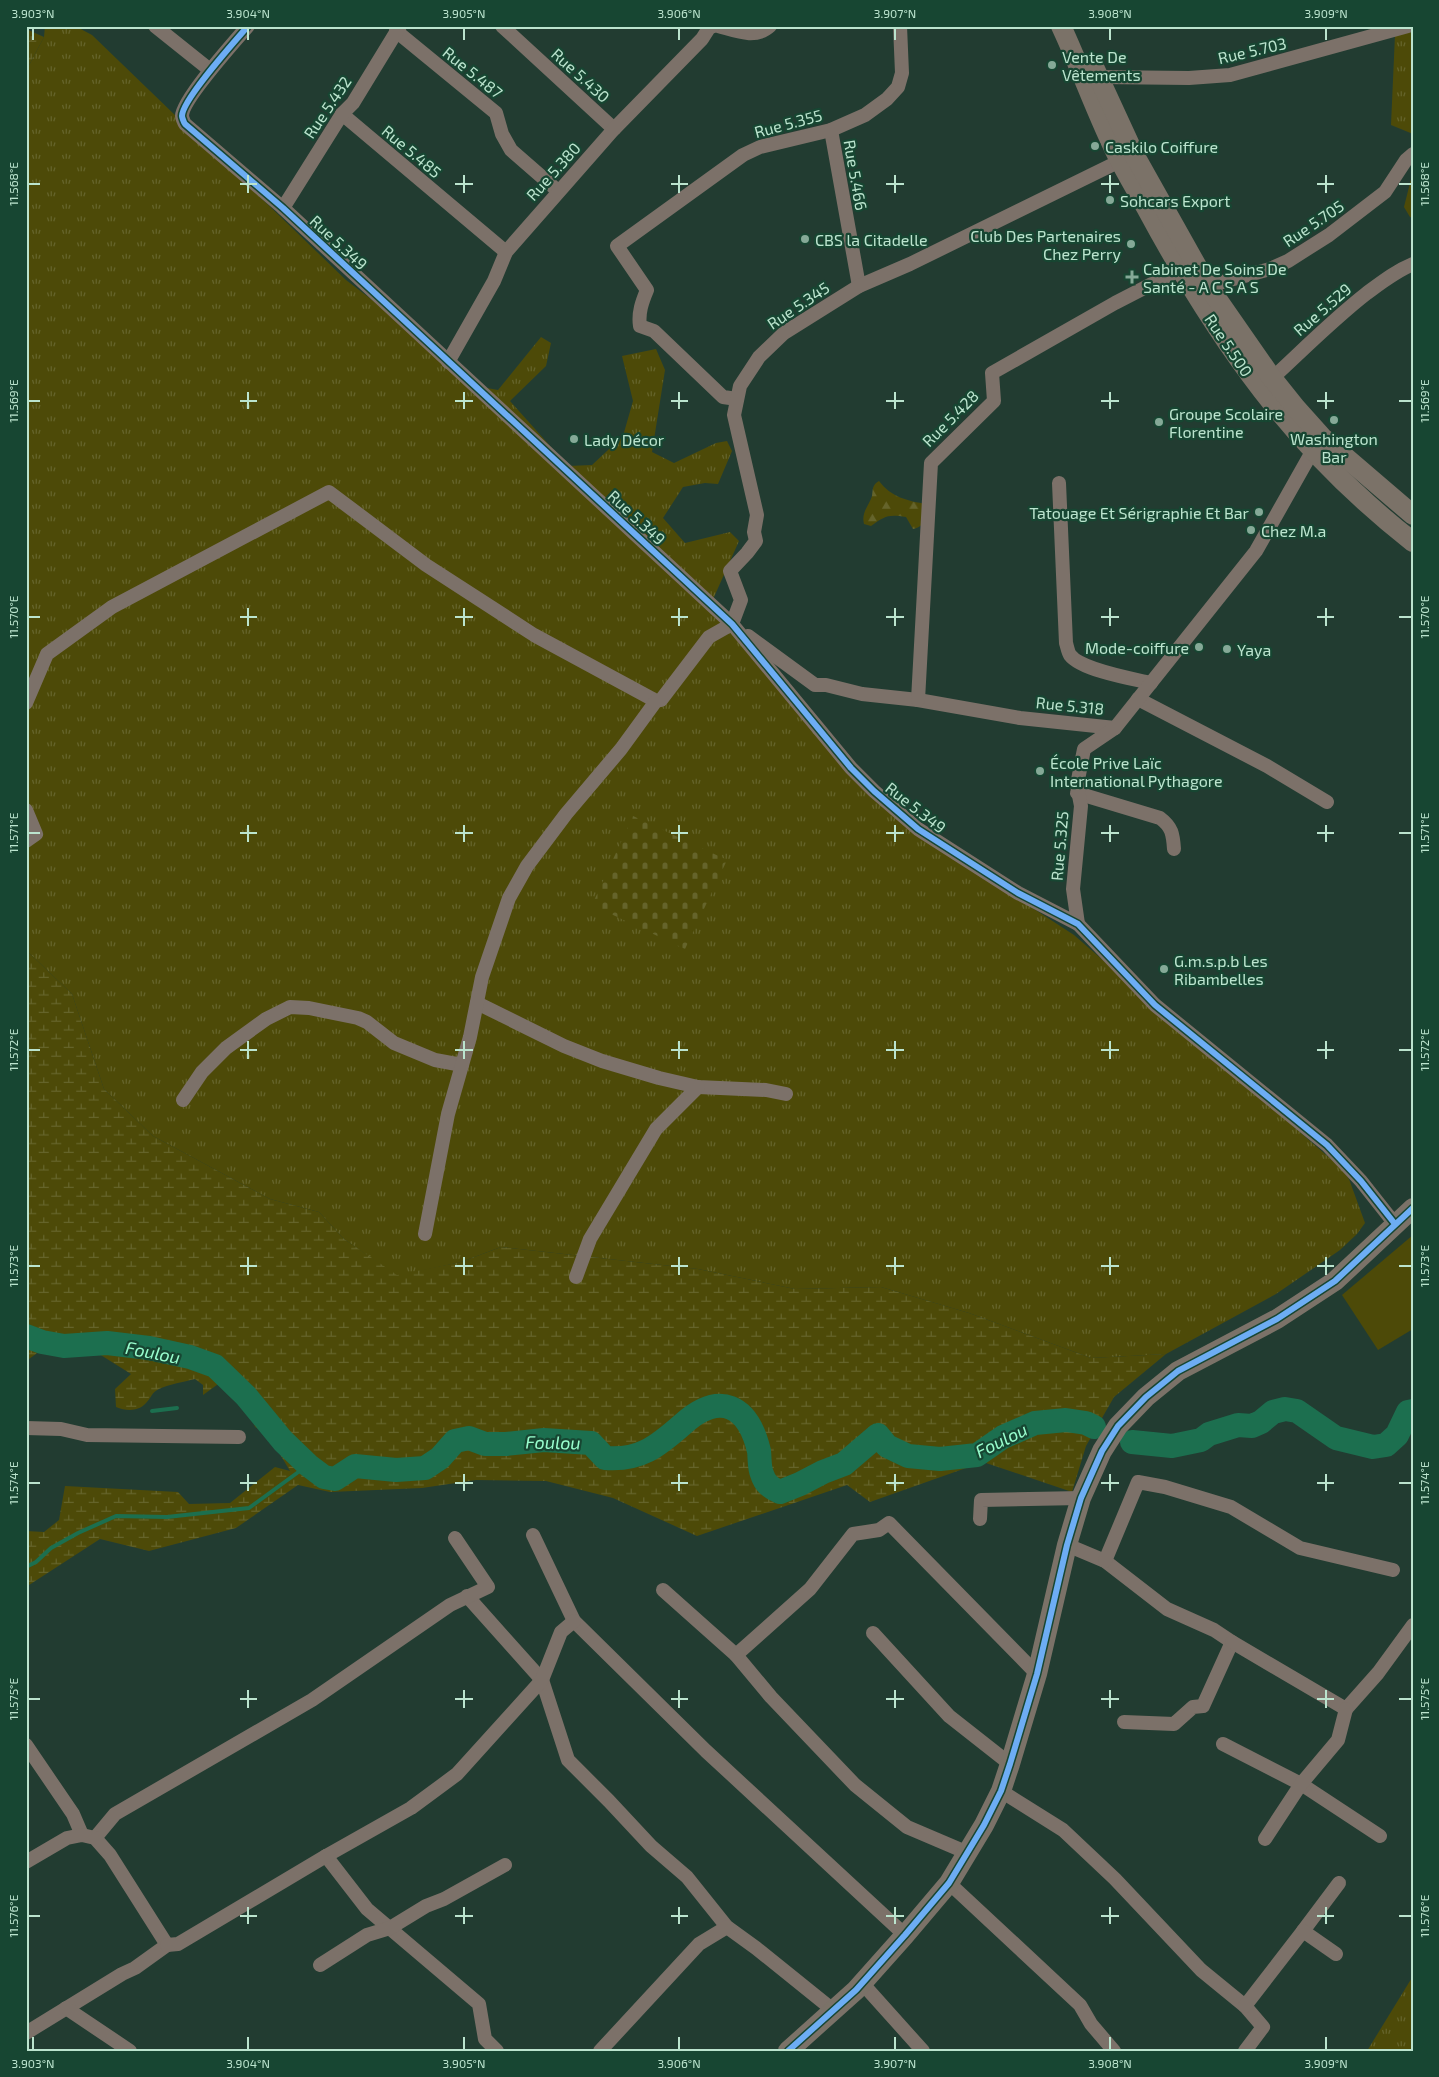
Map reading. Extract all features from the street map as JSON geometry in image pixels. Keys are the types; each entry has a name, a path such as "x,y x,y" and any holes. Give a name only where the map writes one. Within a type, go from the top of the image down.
{"main road":[{"name":"Rue 5.500","path":"1061,26 1120,161 1179,270 1227,344 1266,384 1296,408 1317,443 1367,504 1413,542"},
{"name":"Rue 5.500","path":"1075,26 1135,156 1266,384"},
{"name":"Rue 5.500","path":"1317,443 1413,515"},
{"path":"791,2050 862,1983 950,1883 1001,1791 1037,1674 1067,1545 1081,1498 1102,1452 1118,1426 1146,1397 1178,1371 1277,1319 1334,1281 1369,1251 1413,1208"}],"street":[{"path":"155,26 210,70 248,26"},
{"name":"Rue 5.430","path":"502,26 614,129"},
{"name":"Rue 5.380","path":"448,362 482,304 506,252 614,129 713,26"},
{"path":"718,26 752,34 766,30 770,26"},
{"name":"Rue 5.355","path":"737,399 723,397 654,331 640,326 638,319 641,303 647,290 617,246 743,155 760,147 830,130 865,115 887,99 898,87 902,73 900,26"},
{"name":"Rue 5.703","path":"1099,77 1189,78 1230,76 1408,26"},
{"name":"Rue 5.432","path":"283,208 342,114 353,102 398,29"},
{"name":"Rue 5.487","path":"398,29 496,113 502,134 511,150 558,191"},
{"name":"Rue 5.349","path":"210,70 185,107 182,116 185,124 283,208 732,624 851,768 910,823 1018,893 1078,924 1155,1005 1328,1145 1361,1181 1395,1224"},
{"name":"Rue 5.485","path":"342,114 506,252"},
{"name":"Rue 5.466","path":"830,130 858,286"},
{"name":"Rue 5.705","path":"1208,286 1270,269 1288,261 1329,235 1385,192 1406,160 1413,154"},
{"name":"Rue 5.345","path":"732,624 741,600 730,571 756,541 754,532 757,515 734,415 740,386 759,357 784,333 858,286 910,264 1120,161"},
{"name":"Rue 5.529","path":"1266,384 1318,334 1359,300 1398,270 1413,264"},
{"name":"Rue 5.428","path":"918,700 930,463 994,401 992,373 1115,303 1179,270"},
{"name":"Rue 5.318","path":"732,624 815,685 841,688 862,694 918,700 1020,718 1115,728 1256,551 1317,443"},
{"path":"1059,482 1066,643 1070,655 1085,665 1101,671 1151,683"},
{"path":"26,703 48,654 112,607 329,492 426,565 534,635 656,701"},
{"path":"425,1234 448,1114 470,1038 482,977 509,898 527,866 566,814 621,749 656,701 661,700 709,637 732,624"},
{"path":"1138,699 1267,766 1327,802"},
{"name":"Rue 5.325","path":"1078,924 1073,889 1081,806 1077,785 1084,749 1115,728"},
{"path":"1077,793 1160,818 1169,825 1172,832 1174,849"},
{"path":"26,810 36,834 26,842"},
{"path":"477,1003 564,1046 602,1061 681,1084 698,1087 766,1090 786,1094"},
{"path":"183,1100 202,1072 226,1048 266,1019 290,1007 309,1008 358,1018 367,1022 394,1043 435,1060 462,1065"},
{"path":"576,1278 590,1238 656,1129 698,1087"},
{"path":"26,1428 61,1429 87,1435 240,1437"},
{"path":"1105,1561 1138,1482 1165,1486 1231,1507 1300,1548 1392,1570"},
{"path":"980,1519 980,1500 1081,1498"},
{"path":"736,1655 810,1589 853,1534 879,1530 889,1523 1037,1674"},
{"path":"533,1535 574,1621 706,1751 905,1935"},
{"path":"26,1862 67,1838 88,1836 115,1814 312,1700 450,1604 488,1586 455,1538"},
{"path":"1067,1545 1105,1561 1167,1610 1214,1630 1346,1710"},
{"path":"663,1590 736,1655 771,1697 855,1785 907,1827 968,1853"},
{"path":"467,1596 542,1680 568,1760 610,1801 651,1846 687,1877 727,1926 833,2010"},
{"path":"26,2033 122,1974 135,1968 167,1945 178,1944 411,1808 457,1774 542,1680 561,1632 574,1621"},
{"path":"1265,1839 1301,1784 1338,1740 1346,1710 1378,1673 1413,1625"},
{"path":"873,1633 949,1716 1010,1764"},
{"path":"1124,1722 1174,1724 1193,1707 1203,1706 1232,1642"},
{"path":"1223,1744 1301,1784 1380,1836"},
{"path":"26,1746 88,1836 110,1855 167,1945"},
{"path":"1001,1791 1063,1830 1115,1879 1201,1970 1245,2006 1263,2027 1245,2051"},
{"path":"326,1856 367,1910 479,2004 485,2039 497,2051"},
{"path":"320,1965 367,1934 390,1928 426,1906 444,1899 505,1865"},
{"path":"950,1883 1080,2005 1091,2024 1114,2051"},
{"path":"1245,2006 1339,1883"},
{"path":"600,2051 699,1944 727,1926"},
{"path":"1303,1931 1336,1954"},
{"path":"862,1983 923,2051"},
{"path":"66,2008 130,2051"}],"green space":[{"path":"45,26 75,26 92,35 346,280 487,388 498,390 541,337 551,343 546,366 510,401 568,466 592,465 623,436 633,401 622,356 656,349 665,370 652,452 674,463 716,443 727,441 732,451 718,484 705,483 683,487 663,518 685,543 730,532 739,541 714,597 714,610 922,836 1074,935 1341,1168 1349,1179 1365,1223 1357,1234 1340,1250 1276,1294 1166,1354 1091,1358 969,1313 881,1287 795,1289 698,1269 501,1247 461,1262 397,1276 344,1239 319,1212 270,1199 153,1136 104,1089 72,994 26,950 26,71 44,37"},
{"path":"26,29 44,37 26,71"},
{"path":"1413,30 1413,134 1391,125 1395,35"},
{"path":"1413,171 1413,218 1410,217 1404,207"},
{"path":"879,481 894,495 927,504 921,526 913,529 906,517 895,516 883,518 871,526 864,524 864,513 872,496 874,486"},
{"path":"633,816 727,860 685,949 592,905"},
{"path":"26,950 72,994 104,1089 153,1136 270,1199 319,1212 344,1239 397,1275 461,1262 501,1247 698,1269 795,1289 881,1287 969,1313 1091,1358 1166,1354 1114,1397 1086,1446 1072,1492 983,1462 870,1502 847,1485 697,1536 613,1498 546,1481 476,1480 422,1488 330,1492 298,1485 236,1528 149,1551 100,1539 26,1587 26,1531 44,1532 59,1520 65,1486 178,1492 189,1504 230,1503 275,1467 290,1471 268,1434 255,1427 250,1410 221,1382 203,1395 203,1385 195,1379 168,1386 154,1392 143,1406 128,1410 116,1407 115,1389 131,1374 88,1347 68,1347 40,1351 29,1359 26,1356"},
{"path":"1413,1235 1413,1329 1378,1350 1342,1295"},
{"path":"1413,1976 1413,2051 1367,2051"}],"waterway":[{"name":"Foulou","path":"26,1336 42,1342 64,1346 107,1343 149,1348 190,1357 215,1366 246,1396 283,1441 308,1465 324,1477 335,1479 355,1466 396,1470 425,1468 440,1458 455,1441 469,1438 485,1444 544,1440 591,1443 605,1458 628,1457 657,1445 696,1414 709,1408 720,1406 731,1408 748,1423 759,1451 760,1469 763,1477 769,1485 780,1492 844,1464 878,1435 887,1446 908,1456 940,1459 977,1455 1003,1437 1035,1423 1066,1420 1086,1423 1094,1427"},
{"path":"152,1411 177,1408"},
{"name":"Foulou","path":"1132,1442 1172,1446 1201,1440 1209,1434 1238,1425 1252,1426 1261,1422 1273,1412 1285,1409 1297,1411 1336,1438 1373,1447 1386,1445 1397,1435 1408,1412 1413,1411"},
{"path":"26,1567 36,1562 51,1548 78,1533 116,1516 167,1517 249,1508 308,1465"}],"cycle path":[{"path":"248,26 190,97 182,116 185,124 283,208 732,624 851,768 874,791 918,829 1018,893 1078,924 1155,1005 1327,1145 1361,1181 1395,1224"},
{"path":"788,2051 856,1990 905,1935 949,1883 984,1825 1001,1791 1037,1674 1067,1545 1081,1498 1102,1451 1118,1426 1146,1397 1178,1371 1277,1319 1335,1281 1413,1208"}],"place":[{"name":"Vente De Vêtements","path":"1052,65"},
{"name":"Caskilo Coiffure","path":"1095,146"},
{"name":"Sohcars Export","path":"1110,200"},
{"name":"CBS la Citadelle","path":"805,239"},
{"name":"Club Des Partenaires Chez Perry","path":"1131,244"},
{"name":"Cabinet De Soins De Santé - A C S A S","path":"1132,277"},
{"name":"Washington Bar","path":"1334,420"},
{"name":"Groupe Scolaire Florentine","path":"1159,422"},
{"name":"Lady Décor","path":"574,439"},
{"name":"Tatouage Et Sérigraphie Et Bar","path":"1259,512"},
{"name":"Chez M.a","path":"1251,530"},
{"name":"Mode-coiffure","path":"1199,647"},
{"name":"Yaya","path":"1227,649"},
{"name":"École Prive Laïc International Pythagore","path":"1040,771"},
{"name":"G.m.s.p.b Les Ribambelles","path":"1164,969"}]}
